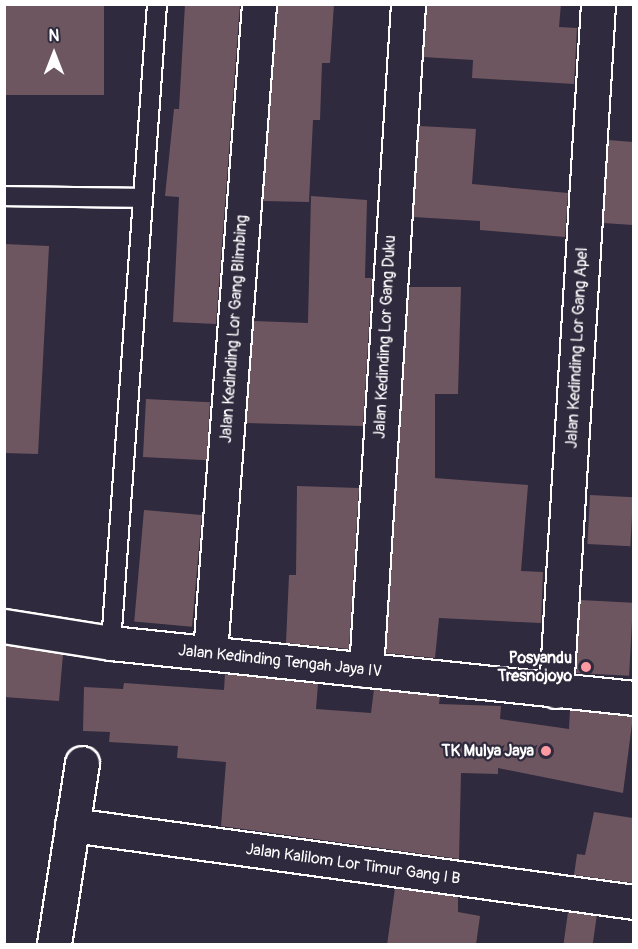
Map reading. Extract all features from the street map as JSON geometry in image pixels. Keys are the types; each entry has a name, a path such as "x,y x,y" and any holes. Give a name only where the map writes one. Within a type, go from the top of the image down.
{"street":[{"name":"Jalan Kedinding Lor Gang Blimbing","path":"210,652 259,4"},
{"name":"Jalan Kedinding Lor Gang Duku","path":"366,670 408,4"},
{"name":"Jalan Kedinding Lor Gang Apel","path":"556,691 598,4"},
{"name":"Jalan Kedinding Tengah Jaya IV","path":"4,626 111,643 633,698"},
{"path":"54,945 82,763"},
{"name":"Jalan Kalilom Lor Timur Gang I B","path":"72,825 633,902"}],"lane":[{"path":"111,643 157,4"},
{"path":"4,196 142,198"}],"building":[{"path":"4,4 104,4 104,95 4,95"},
{"path":"185,4 240,4 216,324 173,322 179,197 165,196 174,109 179,109"},
{"path":"278,4 334,4 330,63 322,63 320,120 313,120 309,202 263,201"},
{"path":"427,4 561,4 559,27 577,28 574,84 472,78 473,60 423,57"},
{"path":"419,126 476,129 472,184 568,193 565,237 480,230 480,221 413,217"},
{"path":"608,140 633,142 633,225 603,223"},
{"path":"311,196 367,200 365,278 372,278 363,426 246,423 254,321 308,323"},
{"path":"4,244 49,246 38,454 4,453"},
{"path":"409,287 461,287 458,394 435,394 435,478 528,485 521,571 543,572 541,623 439,618 435,658 386,653"},
{"path":"146,399 210,402 207,460 143,457"},
{"path":"297,486 359,488 349,649 286,643 289,575 296,575"},
{"path":"590,495 633,497 630,546 587,544"},
{"path":"144,510 202,515 192,627 134,622"},
{"path":"580,600 633,603 629,676 576,673"},
{"path":"4,645 63,654 59,701 4,697"},
{"path":"225,674 318,684 316,709 371,713 374,689 440,696 439,704 501,706 500,719 569,729 570,710 633,716 623,793 498,768 498,774 461,773 459,859 221,826 226,762 177,758 178,746 109,742 110,732 83,731 84,687 123,689 124,683 224,690"},
{"path":"594,812 633,818 633,883 574,875 577,854 585,855"},
{"path":"395,888 458,897 458,912 480,916 476,945 387,945"},
{"path":"568,912 597,916 593,944 564,944"}],"place":[{"name":"Posyandu Tresnojoyo","path":"586,667"},
{"name":"TK Mulya Jaya","path":"546,751"}]}
